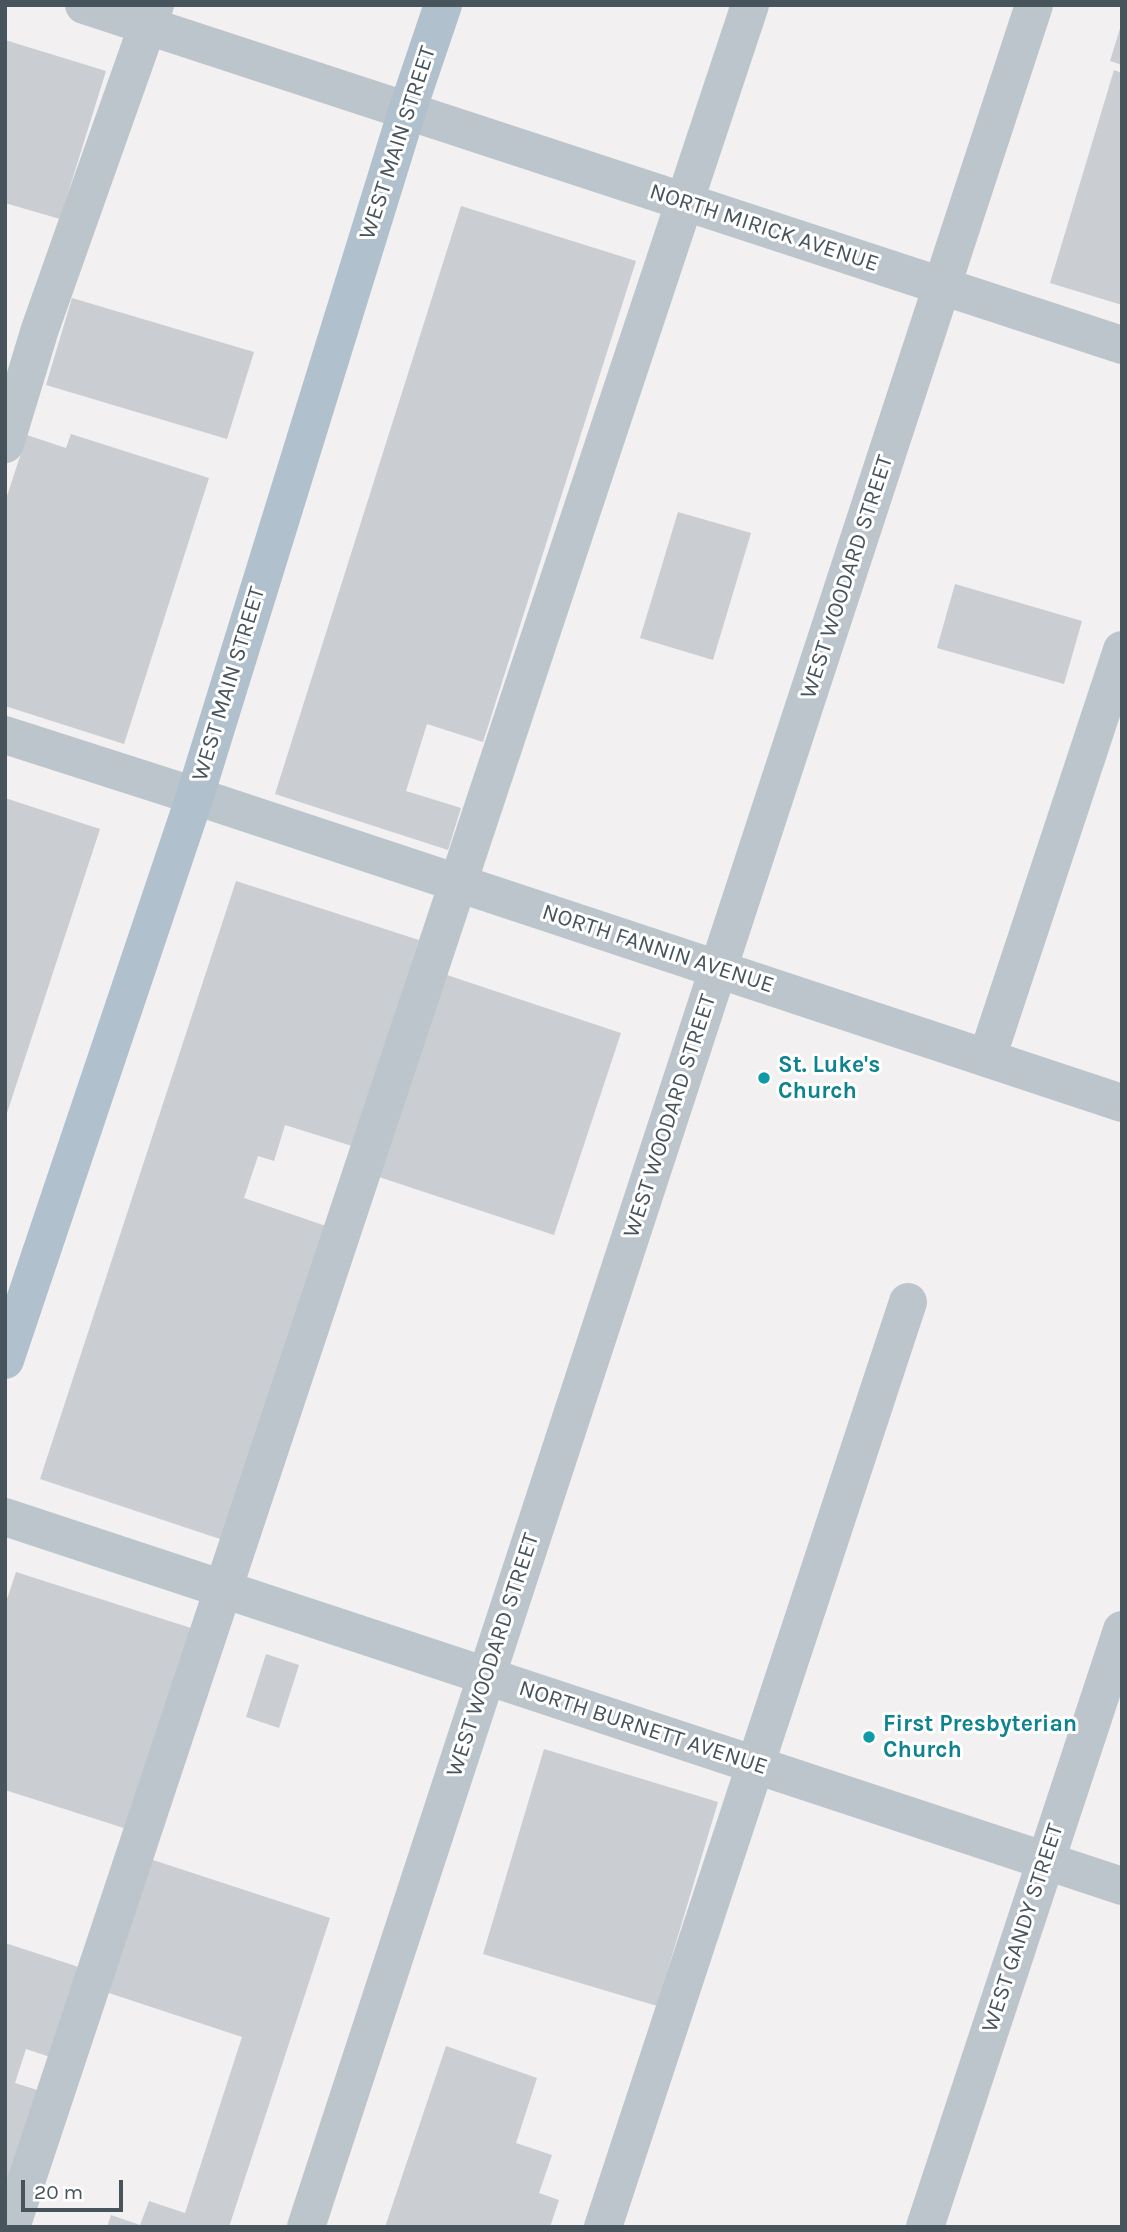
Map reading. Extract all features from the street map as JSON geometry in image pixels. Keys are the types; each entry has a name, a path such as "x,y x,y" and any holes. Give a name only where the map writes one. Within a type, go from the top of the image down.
{"main road":[{"name":"WEST MAIN STREET","path":"5,1360 195,796 407,111 443,5"}],"street":[{"name":"NORTH MIRICK AVENUE","path":"84,5 152,16 407,111 1122,345"},
{"path":"11,2227 750,5"},
{"name":"WEST WOODARD STREET","path":"306,2227 1034,5"},
{"path":"5,444 40,329 152,16"},
{"path":"987,1058 1122,650"},
{"name":"NORTH FANNIN AVENUE","path":"5,735 1122,1103"},
{"path":"603,2227 908,1302"},
{"name":"NORTH BURNETT AVENUE","path":"5,1517 1122,1886"},
{"name":"WEST GANDY STREET","path":"925,2227 1122,1630"}],"building":[{"path":"1122,25 1122,65 1110,61"},
{"path":"5,40 106,71 60,219 5,203"},
{"path":"1114,70 1122,73 1122,305 1050,283"},
{"path":"461,206 636,261 483,742 427,724 406,791 461,808 448,850 275,794"},
{"path":"72,298 254,352 227,439 46,385"},
{"path":"71,434 209,478 124,744 5,706 5,502 27,435 66,448"},
{"path":"678,512 751,533 713,660 640,638"},
{"path":"955,584 1082,621 1064,684 937,648"},
{"path":"5,798 100,829 6,1116 5,1116"},
{"path":"236,881 419,940 352,1146 285,1125 274,1161 258,1156 244,1198 326,1226 223,1540 40,1479"},
{"path":"441,973 621,1033 554,1235 373,1175"},
{"path":"16,1572 191,1628 127,1829 5,1790 5,1605"},
{"path":"266,1654 299,1665 279,1728 246,1717"},
{"path":"544,1749 718,1802 657,2006 483,1954"},
{"path":"150,1859 330,1918 229,2227 107,2227 111,2215 140,2225 149,2201 185,2213 242,2037 106,1992"},
{"path":"5,1943 85,1969 56,2059 26,2049 15,2083 47,2093 5,2219"},
{"path":"446,2046 537,2078 516,2143 552,2155 539,2193 559,2200 550,2227 385,2227"}],"place":[{"name":"St. Luke's Church","path":"764,1078"},
{"name":"First Presbyterian Church","path":"869,1737"}]}
